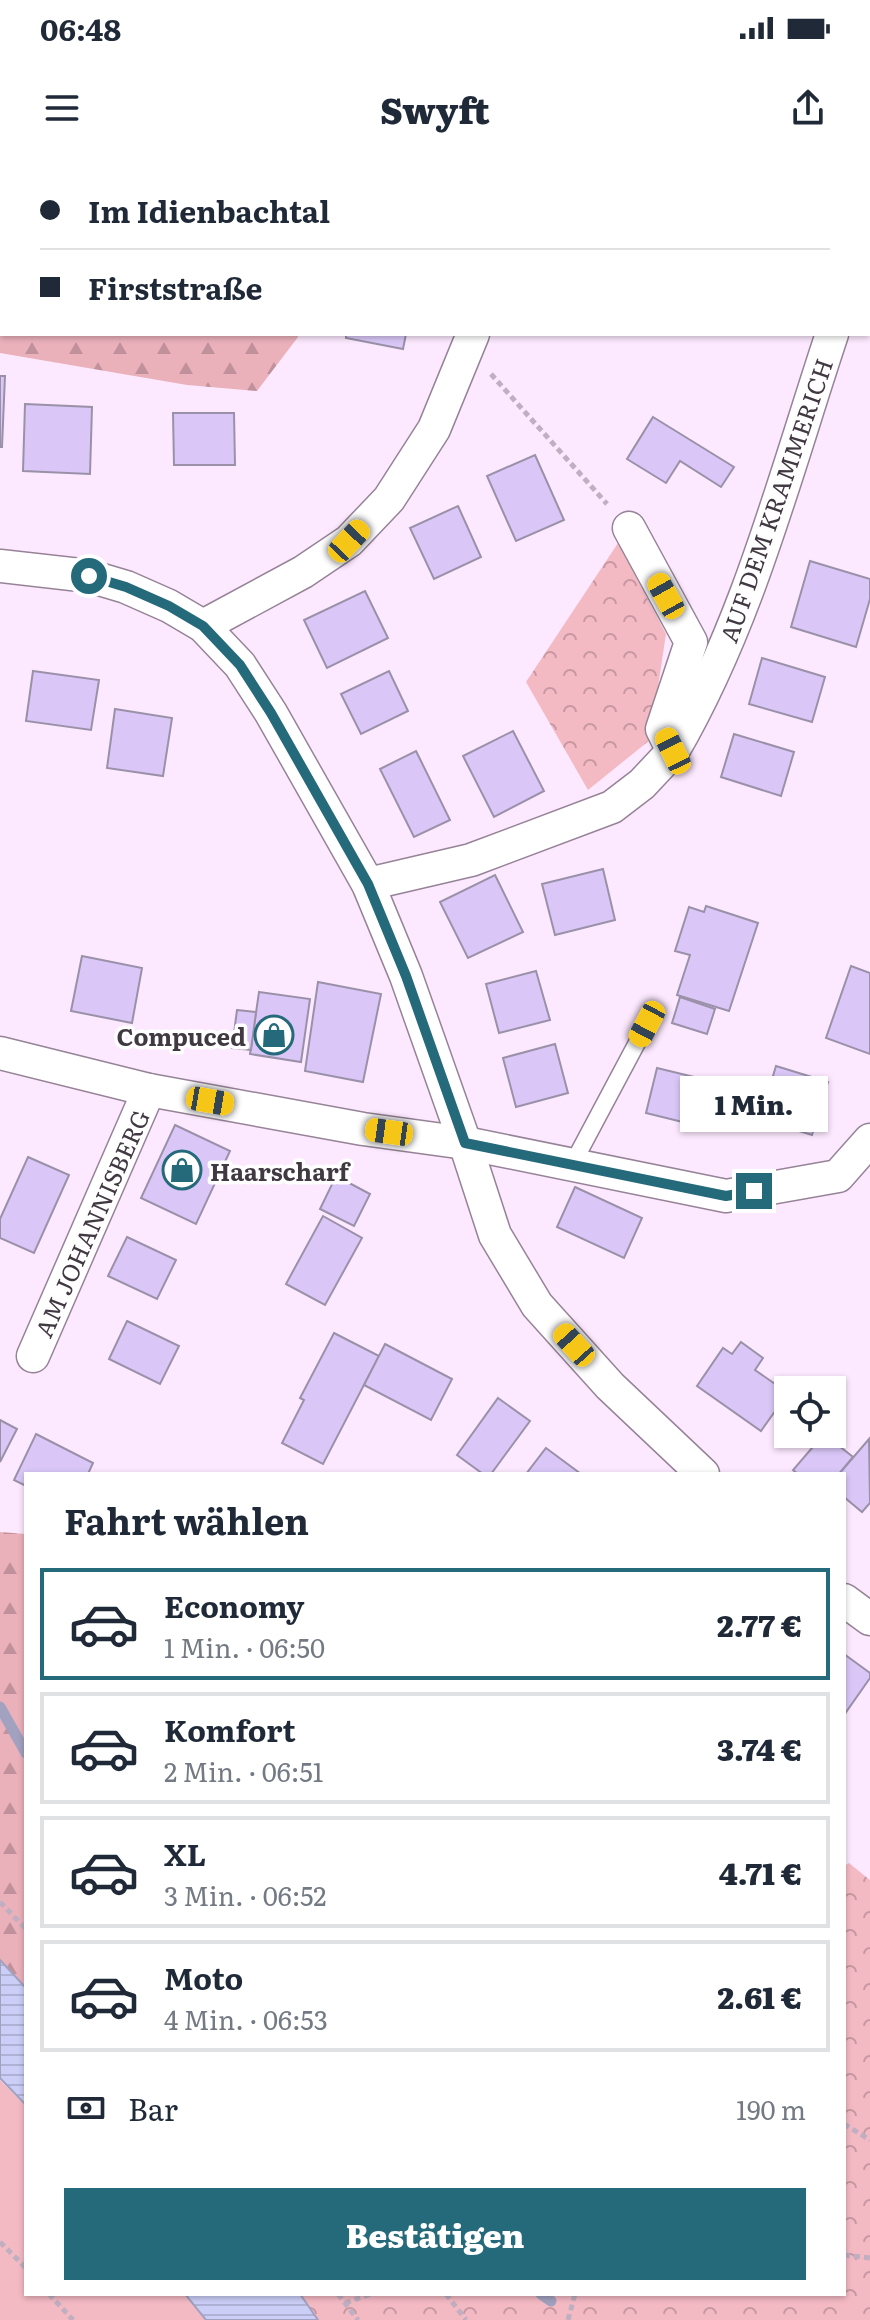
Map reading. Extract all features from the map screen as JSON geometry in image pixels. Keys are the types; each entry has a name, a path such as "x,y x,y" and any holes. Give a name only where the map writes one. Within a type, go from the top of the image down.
{"street":[{"name":"AUF DEM KRAMMERICH","path":"368,884 471,860 612,807 642,784 673,751 694,714 738,619 831,336"},
{"path":"203,626 303,572 349,541 389,499 434,429 470,342"},
{"name":"AUF DEM KRAMMERICH","path":"629,528 691,642 662,729 673,751"},
{"path":"0,566 89,576 126,587 169,606 203,626 240,665 271,713 368,884 406,976 495,1235 537,1305 610,1386 701,1472"},
{"name":"AM JOHANNISBERG","path":"0,1053 149,1090 363,1129 465,1143 726,1196 838,1176 870,1140"},
{"name":"AM JOHANNISBERG","path":"33,1356 149,1090"},
{"path":"846,1601 870,1619"}],"lane":[{"path":"572,1165 647,1024"}],"path":[{"path":"470,342 629,528"},
{"path":"0,1902 24,1927"},
{"path":"846,2125 870,2140"},
{"path":"0,2242 24,2266"},
{"path":"846,2255 870,2258"},
{"path":"51,2296 73,2320"},
{"path":"340,2296 358,2320"},
{"path":"345,2303 365,2296"},
{"path":"448,2296 466,2320"},
{"path":"568,2320 574,2296"}],"green space":[{"path":"0,336 298,336 257,391 187,385 0,353"},
{"path":"618,543 666,634 650,740 588,790 526,682"},
{"path":"0,1532 24,1534 24,1986 0,1960"},
{"path":"849,1863 870,1880 870,2320 318,2320 303,2296 846,2296 846,1865"},
{"path":"0,2080 24,2104 24,2296 187,2296 206,2320 0,2320"}],"water":[{"path":"0,1960 24,1986 24,2103 0,2078"},
{"path":"187,2296 301,2296 318,2320 206,2320"}],"building":[{"path":"346,336 406,336 403,349"},
{"path":"0,376 5,376 2,447 0,447"},
{"path":"25,404 92,407 90,474 23,471"},
{"path":"173,413 234,413 235,465 174,465"},
{"path":"653,417 734,467 721,487 680,461 666,483 627,459"},
{"path":"535,455 564,520 516,541 487,476"},
{"path":"458,506 481,557 434,579 410,528"},
{"path":"810,561 870,579 870,599 856,647 791,627"},
{"path":"365,591 388,638 327,668 304,620"},
{"path":"762,658 825,677 812,722 749,704"},
{"path":"33,671 99,680 91,730 26,721"},
{"path":"389,671 408,711 361,734 341,694"},
{"path":"115,709 172,718 163,776 107,768"},
{"path":"513,731 544,791 494,817 463,756"},
{"path":"734,734 794,752 781,796 721,777"},
{"path":"416,751 450,820 414,837 380,769"},
{"path":"603,869 615,920 555,935 542,884"},
{"path":"495,875 523,932 468,958 440,902"},
{"path":"706,906 758,923 729,1011 677,995 690,955 675,951 689,907 704,912"},
{"path":"82,956 142,968 132,1023 71,1011"},
{"path":"851,966 870,973 870,1054 826,1038"},
{"path":"536,971 550,1020 499,1033 486,984"},
{"path":"318,982 381,994 363,1082 305,1071"},
{"path":"259,992 310,999 301,1062 250,1054"},
{"path":"680,997 715,1009 707,1034 672,1023"},
{"path":"237,1010 256,1012 251,1050 232,1048"},
{"path":"555,1044 568,1093 516,1107 503,1058"},
{"path":"776,1066 828,1082 812,1135 760,1119"},
{"path":"657,1068 723,1084 711,1129 646,1113"},
{"path":"175,1125 230,1151 196,1224 141,1198"},
{"path":"28,1157 69,1175 34,1253 0,1238 0,1219"},
{"path":"336,1176 370,1194 354,1226 320,1209"},
{"path":"575,1187 642,1218 624,1258 557,1227"},
{"path":"323,1216 362,1238 325,1305 286,1284"},
{"path":"127,1237 176,1260 157,1299 108,1276"},
{"path":"127,1321 179,1346 160,1384 109,1359"},
{"path":"334,1333 379,1356 323,1464 282,1443 304,1400 300,1398"},
{"path":"741,1342 763,1358 755,1370 774,1383 774,1413 761,1431 697,1386 723,1348 732,1354"},
{"path":"385,1344 452,1379 431,1420 364,1385"},
{"path":"498,1398 530,1421 492,1472 480,1472 457,1455"},
{"path":"0,1420 17,1429 0,1462"},
{"path":"36,1434 93,1463 89,1472 24,1472 24,1485 14,1480"},
{"path":"869,1439 870,1503 862,1512 846,1499 846,1472 841,1472"},
{"path":"546,1448 578,1472 528,1472"},
{"path":"812,1448 842,1448 853,1457 841,1472 793,1470"},
{"path":"846,1655 870,1673 870,1678 846,1712"}],"waterway":[{"path":"0,1707 24,1749"},
{"path":"544,2296 551,2301"}],"place":[{"name":"Compuced","path":"274,1035"},
{"name":"Haarscharf","path":"182,1170"}],"route":[{"path":"89,576 126,587 169,606 203,626 240,665 271,713 368,884 406,976 465,1143 726,1196 754,1191"}]}
